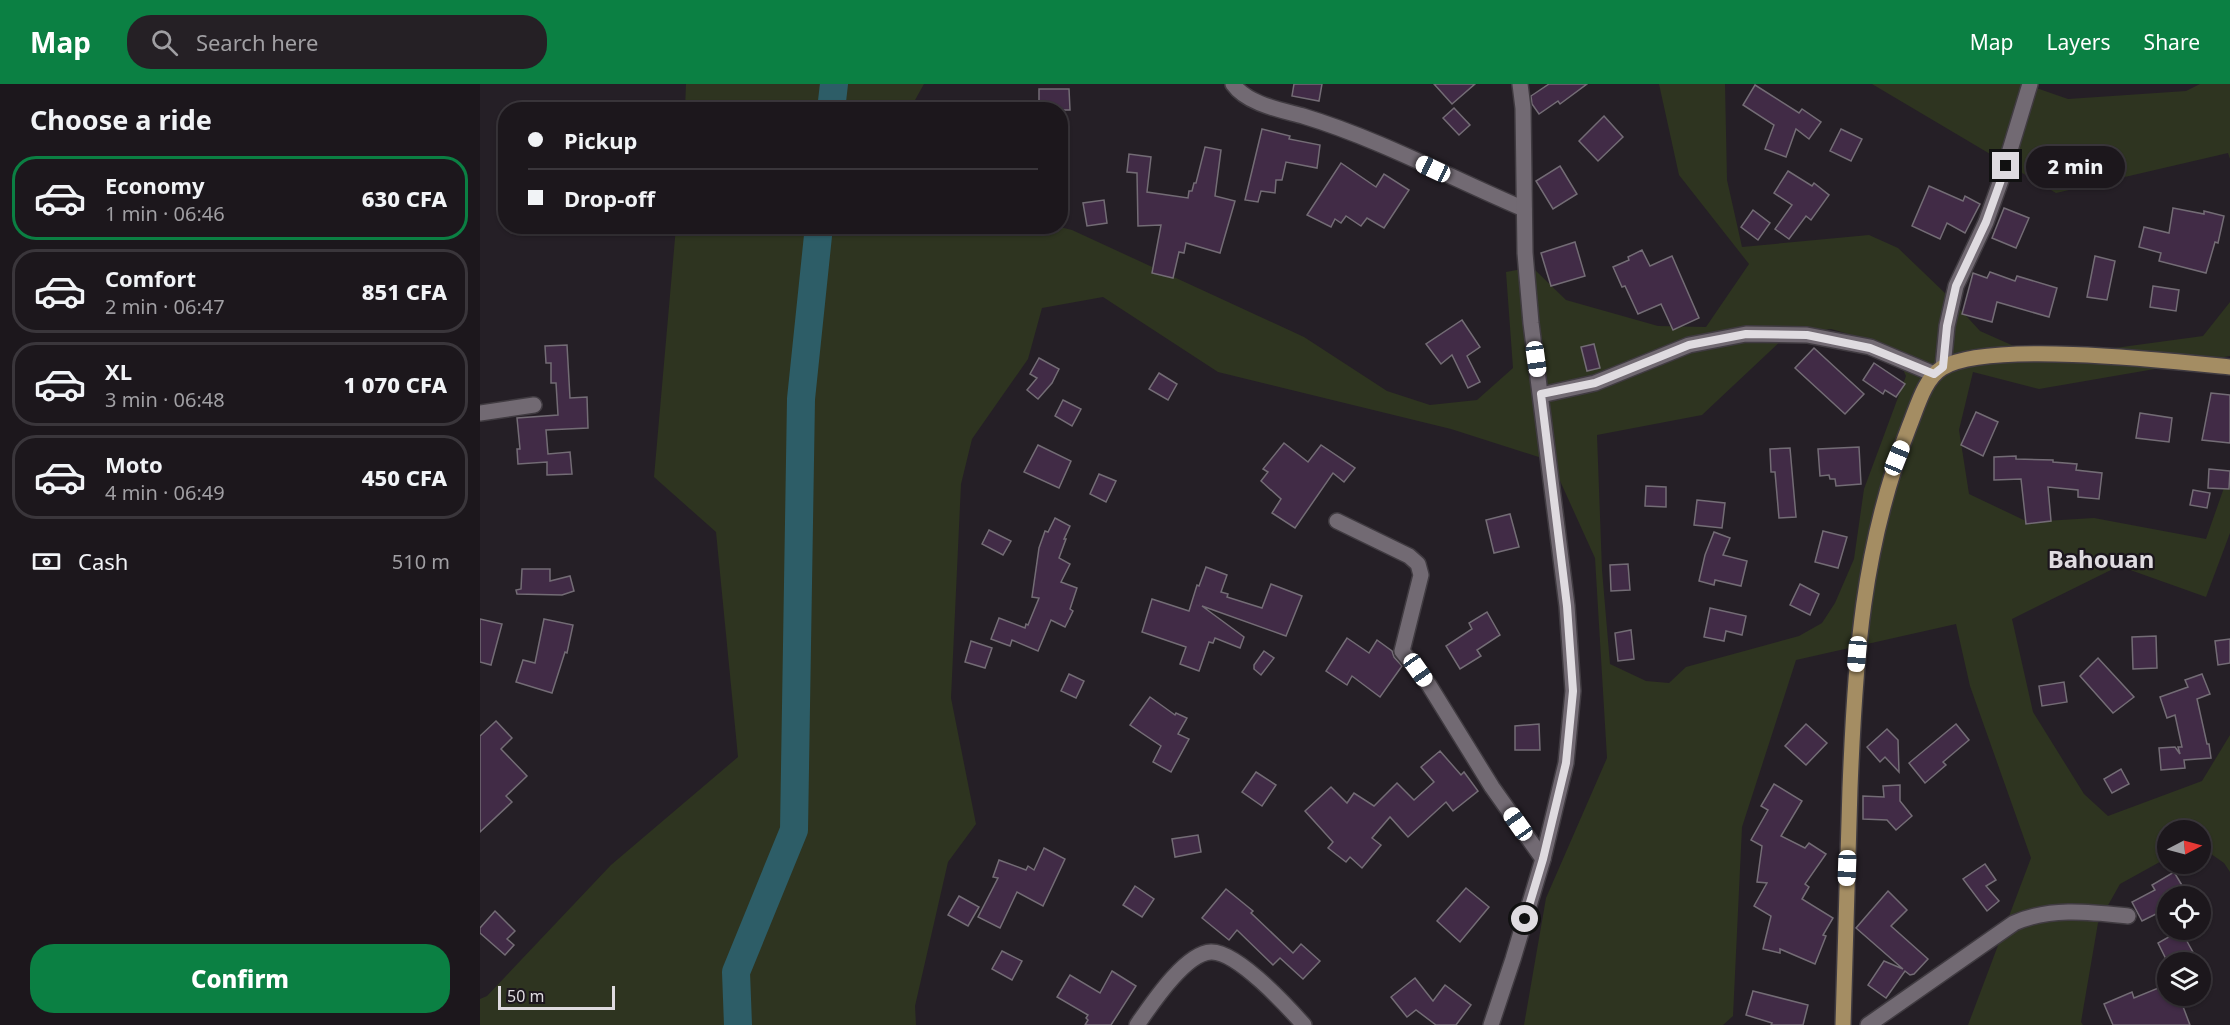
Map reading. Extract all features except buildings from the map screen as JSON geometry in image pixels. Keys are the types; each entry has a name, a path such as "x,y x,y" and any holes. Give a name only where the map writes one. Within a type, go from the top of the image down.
{"main road":[{"path":"1843,1025 1854,683 1862,603 1875,537 1897,458 1918,404 1939,371 1971,359 2000,355 2072,355 2230,367"}],"street":[{"path":"1233,84 1236,89 1267,105 1322,122 1524,209"},
{"path":"1491,1025 1514,959 1543,859 1566,763 1573,691 1567,606 1531,323 1525,253 1523,108 1520,84"},
{"path":"1541,394 1595,383 1689,345 1746,334 1807,335 1870,348 1939,371 1956,286 1986,222 2030,84"},
{"path":"480,412 534,405"},
{"path":"1337,521 1409,556 1418,564 1421,575 1402,651 1429,685 1492,787 1543,859"},
{"path":"1868,1025 2014,923 2029,916 2074,912 2128,916"},
{"path":"1137,1025 1164,986 1194,958 1210,952 1225,954 1262,982 1304,1025"}],"green space":[{"path":"686,84 924,84 914,102 685,102"},
{"path":"1659,84 1725,84 1727,180 1742,247 1869,235 1898,248 1947,295 1980,331 2041,358 2203,336 2230,302 2230,356 2039,389 1973,372 1959,430 1969,494 2028,522 2094,518 2206,539 2226,482 2230,482 2230,533 2206,597 2119,566 2012,619 2033,712 2084,794 2108,816 2202,781 2230,735 2230,872 2224,863 2211,854 2211,820 2157,820 2157,864 2120,884 2098,923 2081,1022 2083,1025 1968,1025 2031,858 1970,686 1956,624 1796,660 1742,827 1733,1016 1723,1025 1524,1025 1546,898 1607,758 1595,558 1551,461 1451,429 1218,372 1103,297 1042,308 1028,359 972,439 961,484 951,698 976,824 948,862 915,1006 916,1025 480,1025 480,999 487,996 611,865 738,757 716,532 654,477 675,234 1068,234 1068,229 1304,337 1387,391 1430,405 1477,400 1513,368 1506,272 1532,267 1566,300 1658,326 1706,327 1749,264 1679,175","holes":["1831,329 1876,342 1896,355 1906,376 1864,489 1854,559 1835,603 1822,623 1799,636 1686,667 1669,683 1646,681 1610,664 1602,570 1597,435 1702,415 1786,336"]},
{"path":"1872,84 2025,84 2068,99 2186,91 2200,84 2230,84 2230,159 2228,153 2056,193"}],"waterway":[{"path":"832,102 834,84"},
{"path":"738,1025 736,972 794,830 801,399 818,234"}],"district":[{"name":"Bahouan","path":"2101,560"}],"route":[{"path":"1525,919 1543,859 1566,763 1573,691 1567,606 1541,394 1595,383 1689,345 1746,334 1807,335 1870,348 1934,374 1943,367 1947,326 1956,286 1986,222 2006,166"}]}
